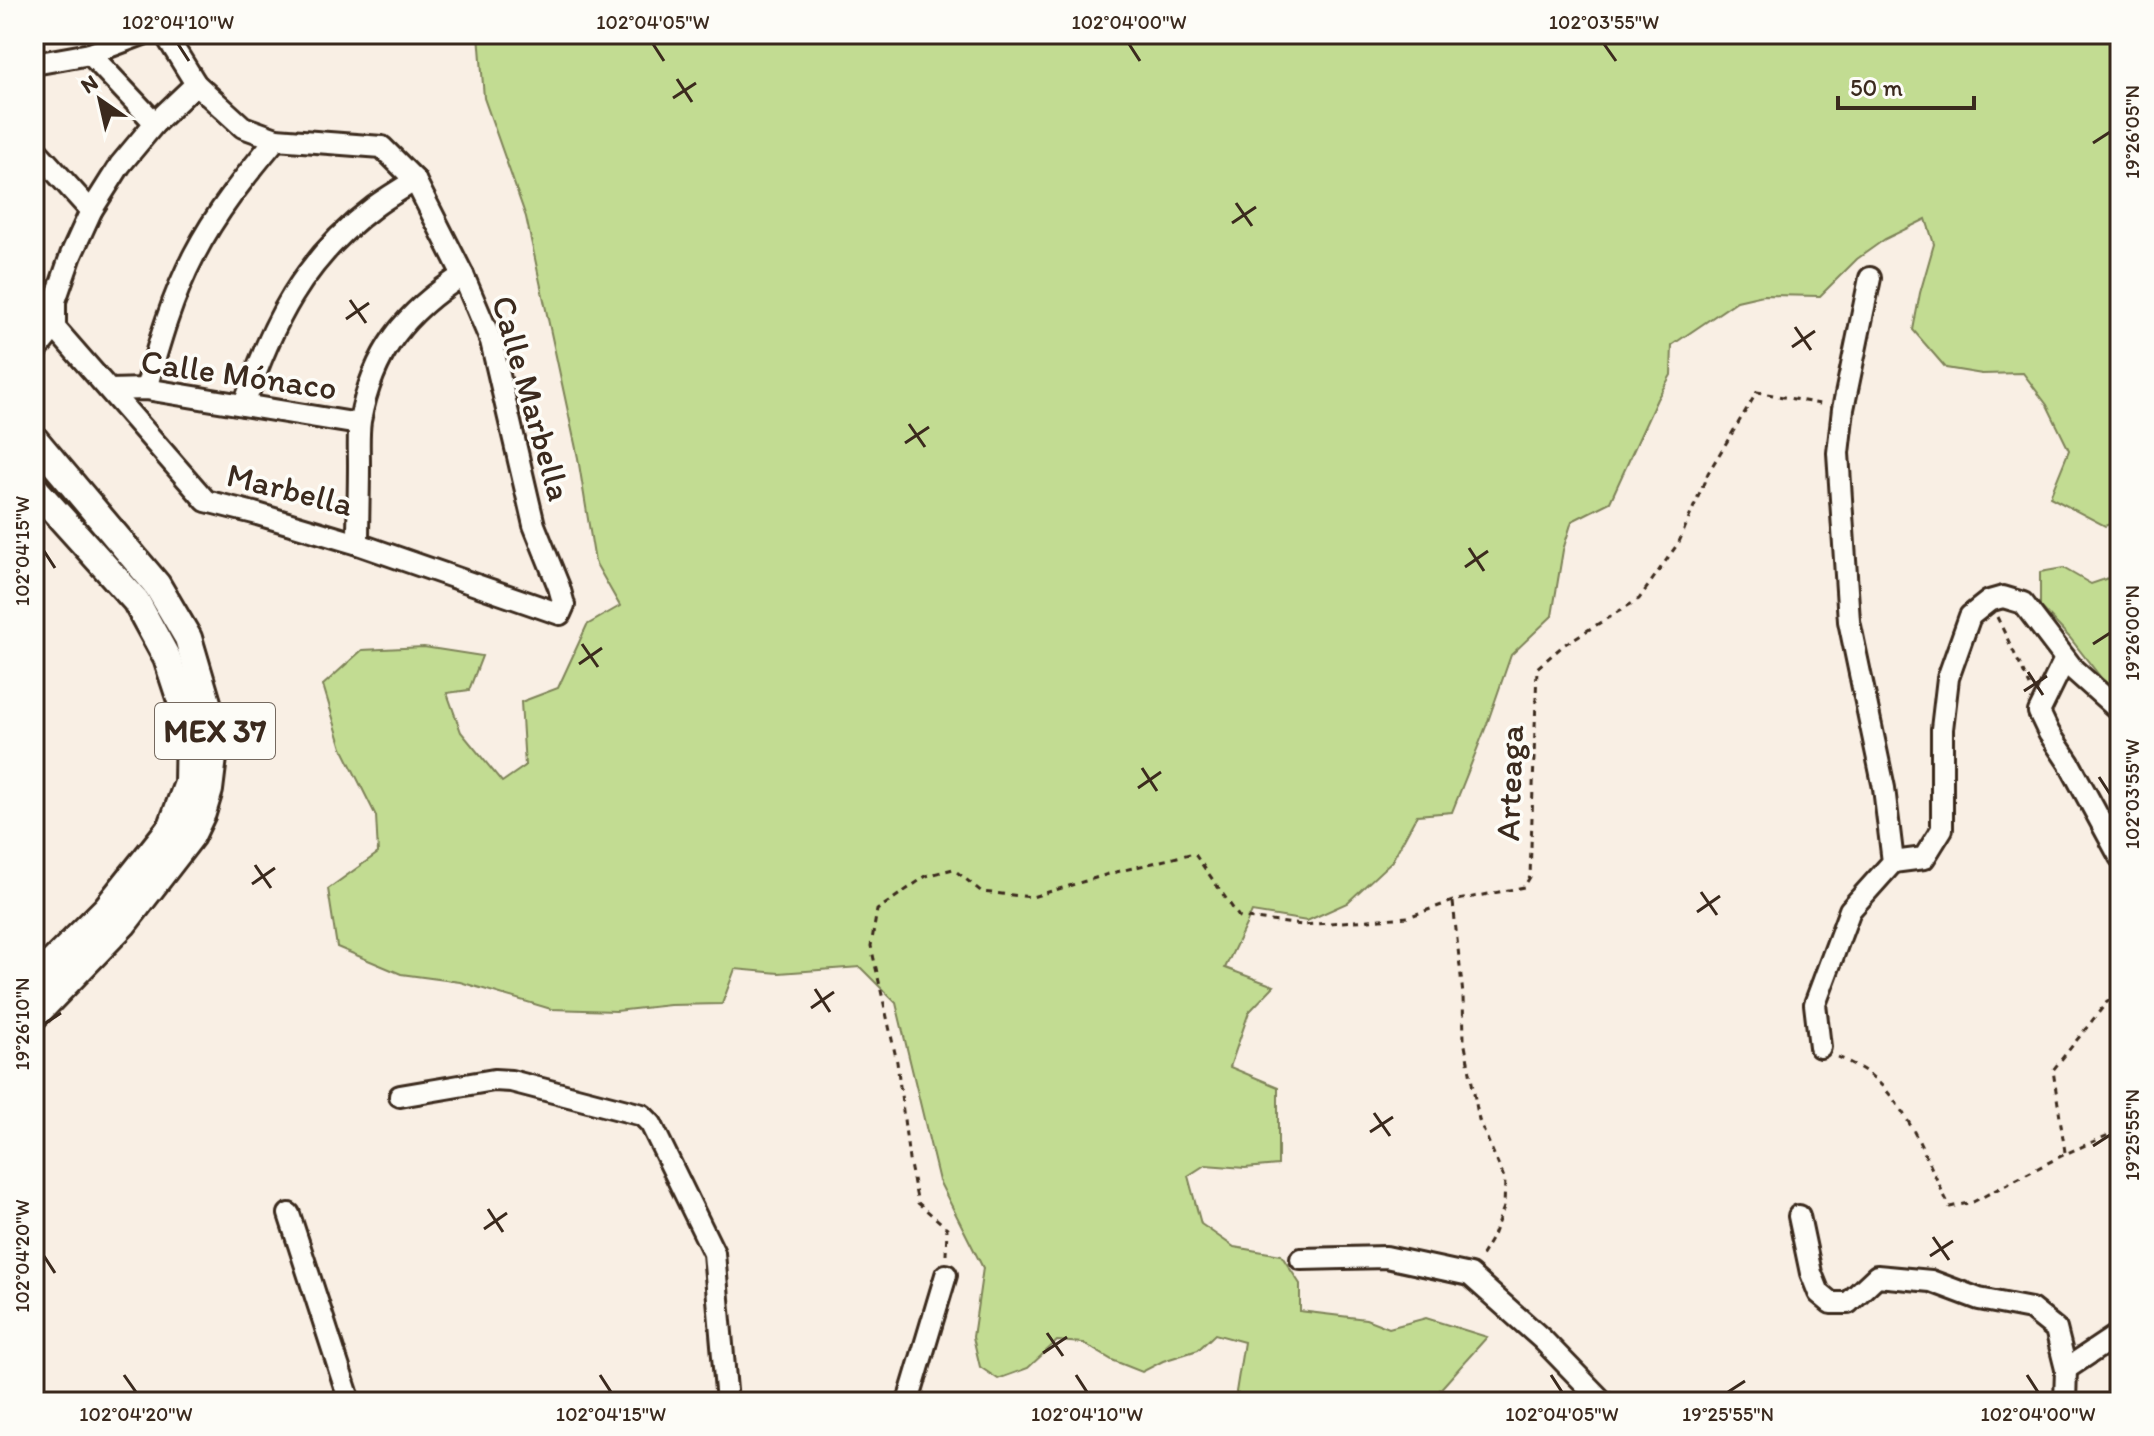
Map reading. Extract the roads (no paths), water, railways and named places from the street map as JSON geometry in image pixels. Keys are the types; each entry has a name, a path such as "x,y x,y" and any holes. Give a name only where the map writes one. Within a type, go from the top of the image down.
{"main road":[{"name":"MEX 37","path":"34,439 157,585 188,638 216,733 209,790 191,836 123,924 34,1016"},
{"name":"MEX 37","path":"34,488 136,601 167,658 189,725 188,783 172,826 106,909 34,981"}],"street":[{"path":"34,64 90,54 143,34"},
{"name":"Calle Marbella","path":"165,34 196,84 243,127 276,139 382,147 415,180 463,275 491,341 534,525 564,605 560,614 358,544"},
{"path":"90,54 155,123"},
{"path":"34,353 55,327 41,308 91,211 120,165 155,123 196,84"},
{"path":"146,389 165,321 193,255 231,194 276,139"},
{"path":"34,148 91,211"},
{"path":"244,405 259,360 279,316 305,275 337,238 374,206 415,180"},
{"name":"Marbella","path":"55,327 206,501 358,544 359,424 380,357 413,313 436,292 463,275"},
{"path":"1870,278 1843,409 1838,453 1849,621 1884,788 1893,862"},
{"name":"Calle Mónaco","path":"110,390 146,389 359,424"},
{"path":"1820,1047 1815,1004 1850,910 1893,862 1924,858 1942,829 1942,729 1948,678 1970,616 1989,601 2003,597 2023,603 2074,670 2120,711"},
{"path":"2065,659 2039,712 2120,857"},
{"path":"400,1096 494,1080 511,1081 642,1115 651,1124 714,1253 727,1402"},
{"path":"289,1214 350,1402"},
{"path":"1799,1216 1811,1273 1819,1293 1831,1303 1848,1303 1877,1276 1931,1281 1979,1299 2031,1309 2056,1329 2066,1369 2065,1402"},
{"path":"1301,1259 1386,1257 1470,1275 1542,1339 1603,1402"},
{"path":"908,1402 946,1275"},
{"path":"2066,1369 2120,1333"}]}
